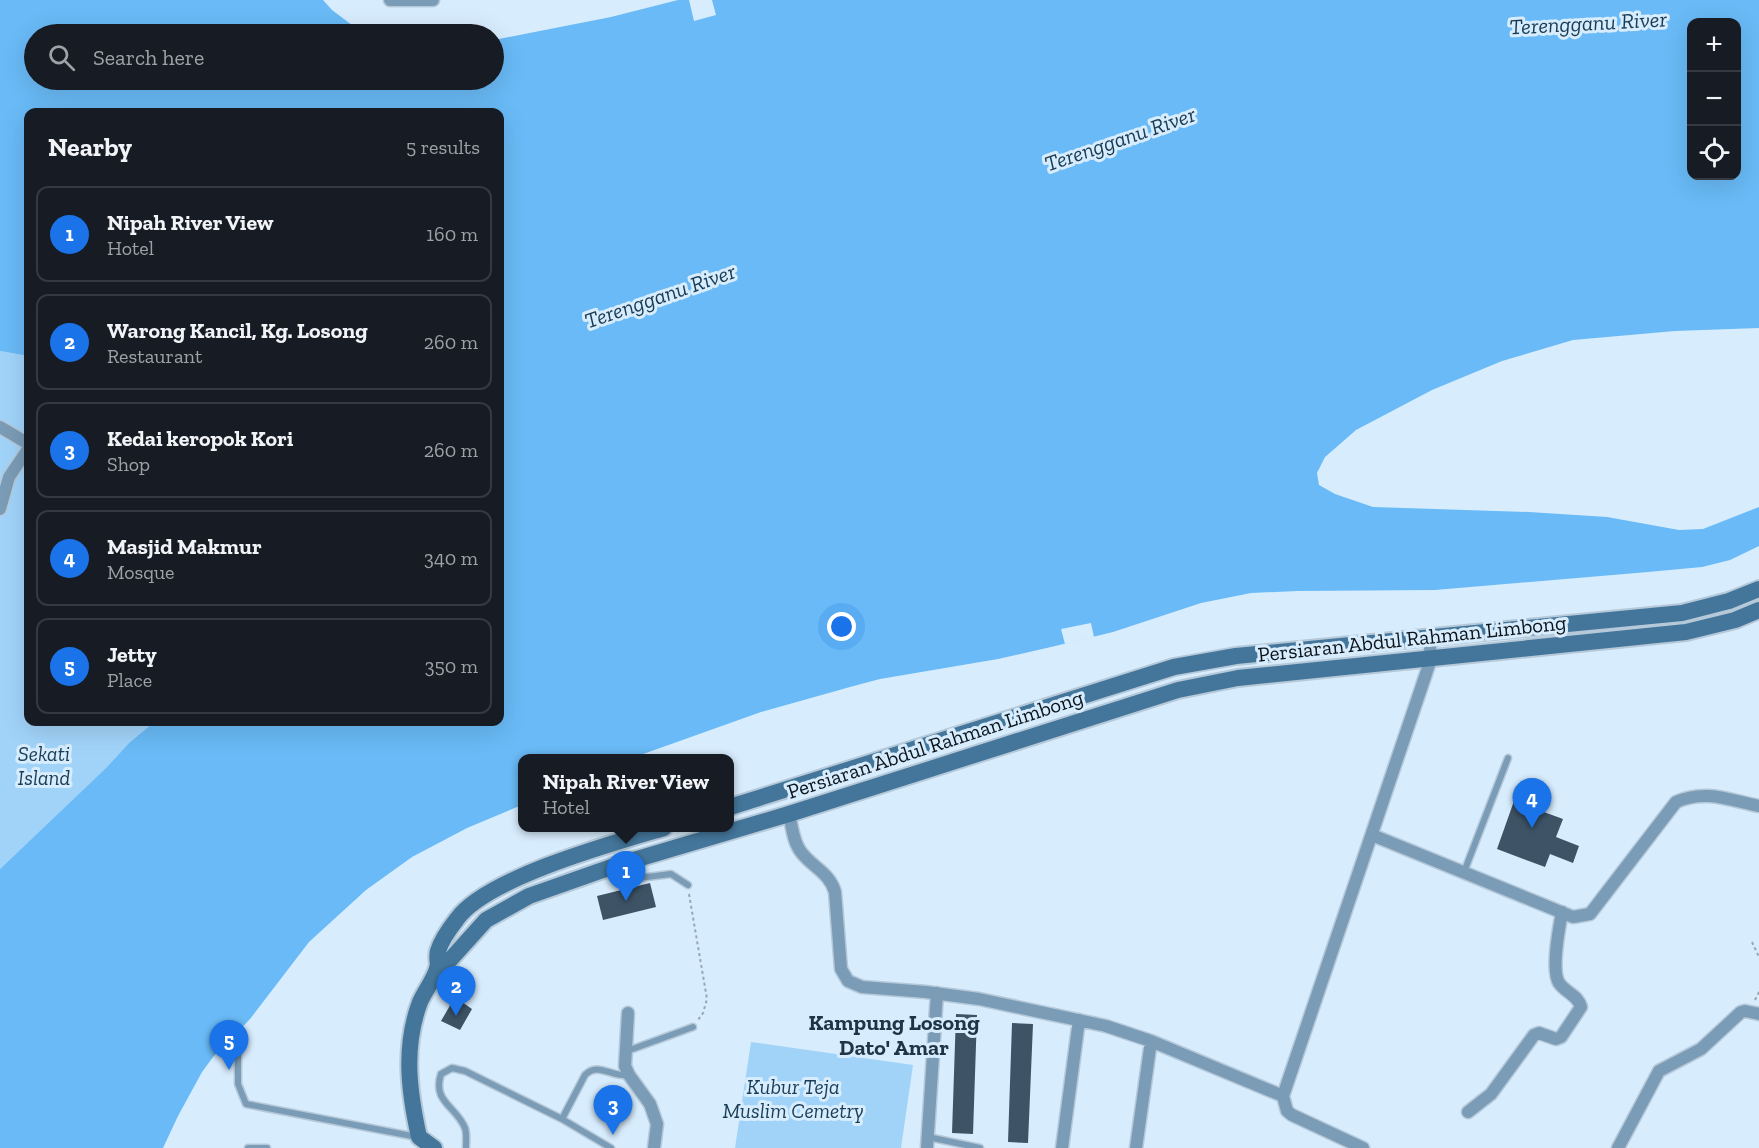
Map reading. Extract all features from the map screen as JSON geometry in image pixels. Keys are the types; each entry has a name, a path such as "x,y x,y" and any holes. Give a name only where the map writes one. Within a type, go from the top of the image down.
{"street":[{"path":"390,0 434,0"},
{"path":"0,427 24,441"},
{"path":"0,508 9,477 24,454"},
{"name":"Persiaran Abdul Rahman Limbong","path":"734,805 1174,667 1236,656 1682,613 1729,602 1759,589"},
{"name":"Persiaran Abdul Rahman Limbong","path":"734,831 1178,690 1238,678 1686,632 1735,620 1759,610"},
{"path":"1363,1148 1292,1115 1287,1111 1283,1096 1431,658 1429,637"},
{"path":"1372,835 1573,917 1590,914 1676,802 1701,794 1759,806"},
{"path":"789,814 796,843 801,852 833,884 836,892 841,969 848,981 862,987 980,999 1078,1020 1151,1041 1283,1096"},
{"path":"426,1145 412,1100 408,1062 415,1018 421,1000 437,968 438,951 457,918 474,901 502,885 584,853 651,832"},
{"name":"Persiaran Abdul Rahman Limbong","path":"437,968 450,960 486,920 529,896 617,866 729,832"},
{"path":"1468,1112 1491,1094 1534,1035 1539,1033 1556,1039 1561,1037 1581,1007 1579,999 1560,985 1555,975 1558,929 1562,912"},
{"path":"928,1143 937,993"},
{"path":"1618,1148 1659,1071 1701,1049 1741,1012 1759,1014"},
{"path":"628,1013 625,1066 628,1075 650,1104 657,1124 654,1148"},
{"path":"1062,1148 1078,1020"},
{"path":"1136,1148 1151,1041"}],"lane":[{"path":"1464,872 1508,758"},
{"path":"617,866 622,878 671,874 688,885"},
{"path":"626,1051 693,1027"},
{"path":"238,1043 238,1084 246,1104 426,1145"},
{"path":"466,1148 466,1129 442,1098 437,1086 441,1074 452,1068 465,1071 562,1119 611,1148"},
{"path":"562,1119 585,1074 590,1070 595,1068 619,1077 628,1075"},
{"path":"928,1143 981,1148"},
{"path":"248,1148 267,1148"}],"path":[{"path":"688,885 707,999 703,1013 693,1027"},
{"path":"1752,942 1759,957"}],"green space":[{"name":"Sekati Island","path":"0,351 24,355 24,726 149,726 0,869"},
{"name":"Kubur Teja Muslim Cemetry","path":"751,1042 913,1065 901,1148 735,1148"}],"water":[{"name":"Terengganu River","path":"0,0 323,0 351,24 24,24 24,90 504,90 504,38 611,17 678,0 1759,0 1759,328 1675,331 1573,340 1502,361 1432,390 1356,430 1325,457 1317,473 1319,485 1335,494 1373,507 1607,517 1679,530 1703,529 1759,507 1759,546 1730,560 1702,567 1648,572 1435,590 1251,593 1201,603 1113,632 1051,647 998,659 880,679 761,712 643,754 518,754 518,807 467,828 412,857 366,890 309,942 250,1019 213,1057 202,1072 163,1148 0,1148 0,869 149,726 504,726 504,108 24,108 24,355 0,351"}],"pier":[{"path":"689,0 712,0 716,15 694,21"},
{"path":"1091,623 1094,637 1065,644 1061,629"}],"building":[{"path":"1514,801 1563,819 1556,837 1579,846 1573,863 1550,854 1545,867 1497,849"},
{"path":"650,883 656,907 603,920 597,896"},
{"path":"455,997 472,1009 460,1030 441,1021"},
{"path":"956,1014 977,1015 973,1134 952,1133"},
{"path":"1012,1023 1033,1024 1028,1143 1008,1142"}],"place":[{"name":"Masjid Makmur","path":"1532,828"},
{"name":"Nipah River View","path":"626,901"},
{"name":"Warong Kancil, Kg. Losong","path":"456,1016"},
{"name":"Jetty","path":"229,1070"},
{"name":"Kedai keropok Kori","path":"613,1135"}],"district":[{"name":"Kampung Losong Dato' Amar","path":"894,1034"}]}
